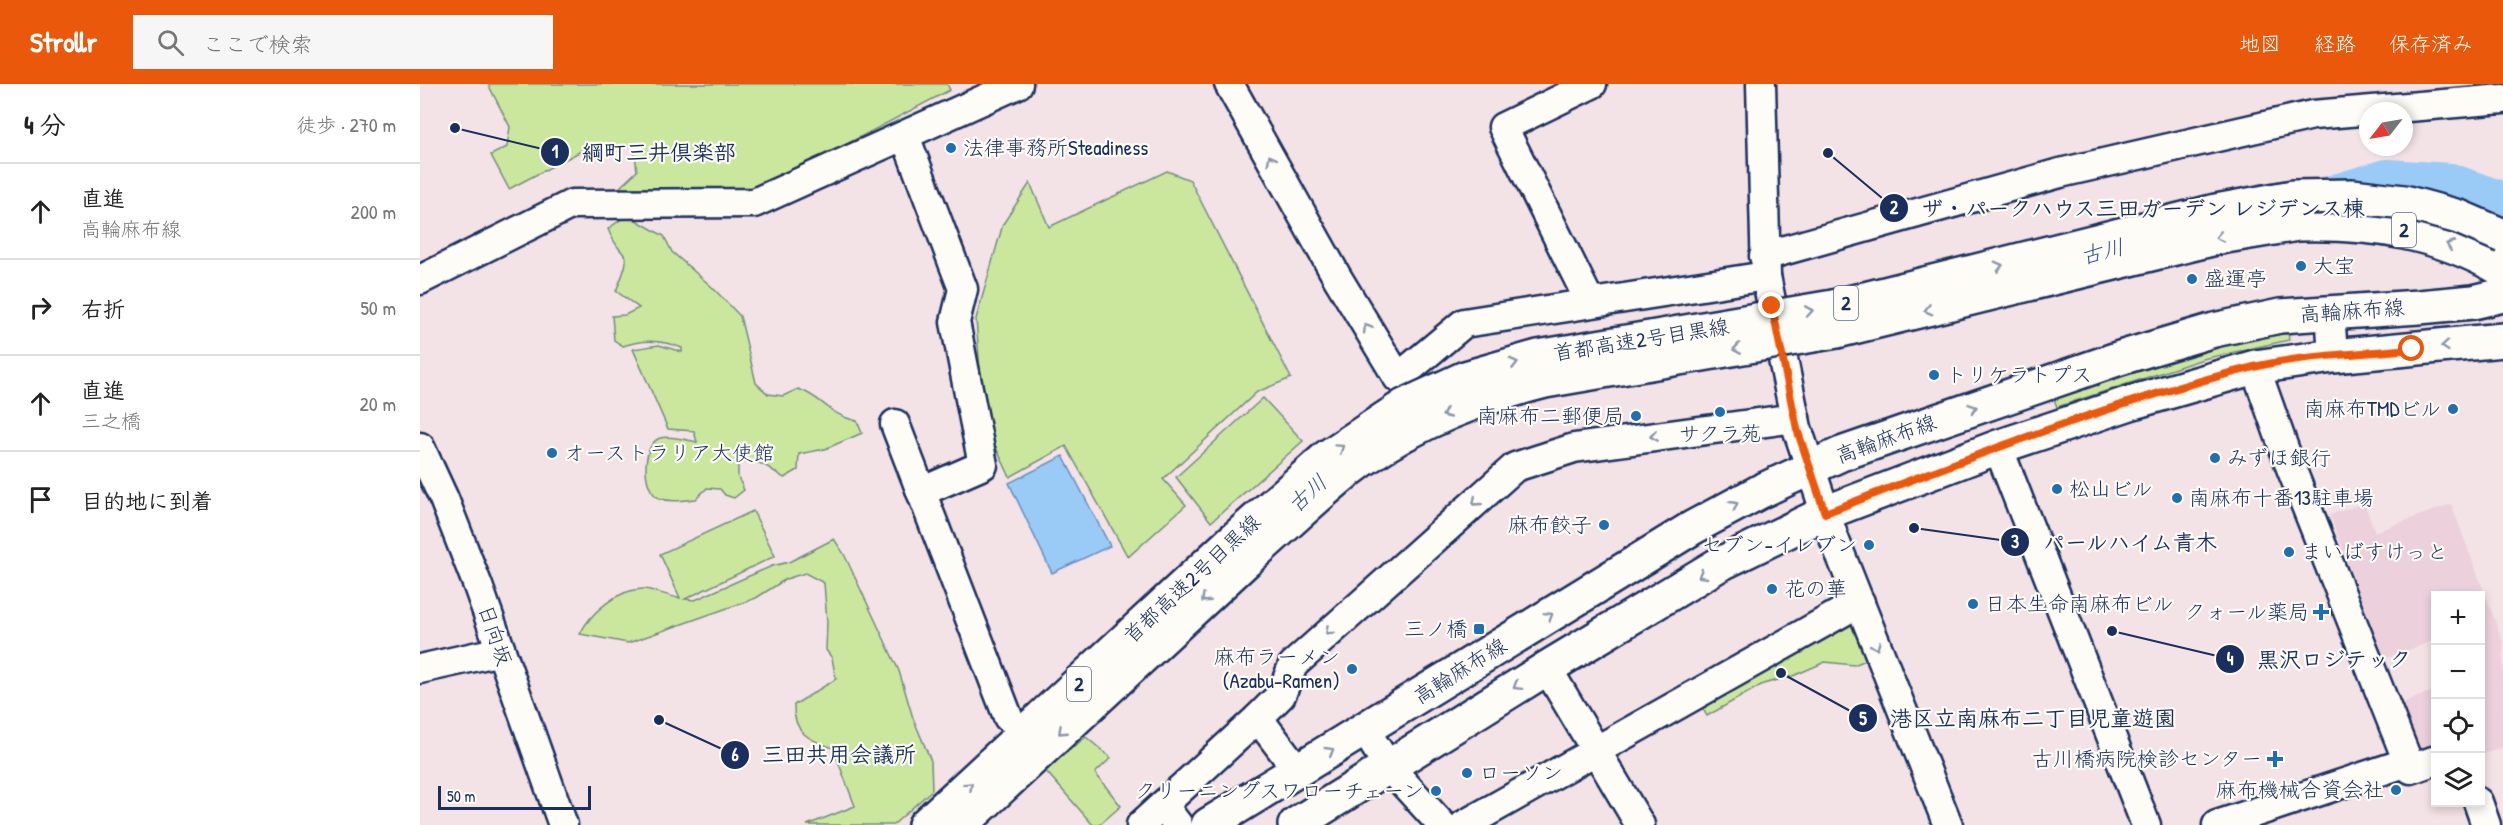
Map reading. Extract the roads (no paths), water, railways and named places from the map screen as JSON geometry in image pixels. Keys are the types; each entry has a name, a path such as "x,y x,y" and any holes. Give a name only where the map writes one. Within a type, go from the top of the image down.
{"main road":[{"name":"首都高速2号目黒線","path":"925,825 1328,457 1404,406 1465,378 1538,357 1833,307 2216,211 2293,197 2342,196 2404,202 2459,217 2503,236"},
{"name":"首都高速2号目黒線","path":"961,825 1344,474 1414,429 1473,402 1545,381 1837,331 2146,254 2271,227 2351,224 2401,229 2448,243 2503,270"},
{"name":"高輪麻布線","path":"1208,825 1692,528 1810,467 2131,354 2243,322 2330,311 2419,307 2503,295"},
{"name":"高輪麻布線","path":"1294,825 1718,565 1825,513 1998,447 2130,403 2255,367 2333,356 2503,339"}],"street":[{"path":"420,280 572,204 754,203 1018,84"},
{"path":"1229,84 1337,277 1398,378 1464,323 1590,302 1765,266 2060,173 2313,115 2503,99"},
{"path":"1590,302 1503,127 1592,84"},
{"path":"1761,84 1765,266 1795,418 1825,513 1947,825"},
{"path":"905,136 963,290 955,322 983,465 921,492"},
{"path":"2330,311 2333,356"},
{"path":"2255,367 2279,439 2411,769 2431,762"},
{"path":"1141,825 1171,815 1281,695 1293,665 1515,467 1574,448 1795,418"},
{"path":"895,424 1008,717"},
{"name":"日向坂","path":"420,447 444,499 563,825"},
{"path":"1998,447 2146,825"},
{"path":"1464,825 1860,602"},
{"path":"420,669 501,651"},
{"path":"1547,668 1640,825"},
{"path":"1258,718 1298,771"},
{"path":"1365,730 1388,766 1442,825"},
{"path":"2217,825 2408,762"},
{"path":"2480,807 2487,825"}],"water":[{"path":"1063,456 1110,546 1052,573 1009,483"}],"waterway":[{"name":"古川","path":"2325,196 2387,178 2450,182 2503,201"}],"place":[{"name":"綱町三井倶楽部","path":"455,128"},
{"name":"法律事務所Steadiness","path":"951,148"},
{"name":"ザ・パークハウス三田ガーデン レジデンス棟","path":"1828,153"},
{"name":"大宝","path":"2301,266"},
{"name":"盛運亭","path":"2192,279"},
{"name":"トリケラトプス","path":"1934,375"},
{"name":"南麻布TMDビル","path":"2453,409"},
{"name":"サクラ苑","path":"1720,412"},
{"name":"南麻布二郵便局","path":"1636,416"},
{"name":"オーストラリア大使館","path":"552,453"},
{"name":"みずほ銀行","path":"2215,458"},
{"name":"松山ビル","path":"2057,489"},
{"name":"南麻布十番13駐車場","path":"2177,498"},
{"name":"麻布餃子","path":"1604,525"},
{"name":"パールハイム青木","path":"1914,528"},
{"name":"セブン-イレブン","path":"1869,545"},
{"name":"まいばすけっと","path":"2289,552"},
{"name":"花の華","path":"1772,589"},
{"name":"日本生命南麻布ビル","path":"1973,604"},
{"name":"クォール薬局","path":"2321,612"},
{"name":"三ノ橋","path":"1479,629"},
{"name":"黒沢ロジテック","path":"2112,631"},
{"name":"麻布ラーメン (Azabu-Ramen)","path":"1352,669"},
{"name":"港区立南麻布二丁目児童遊園","path":"1781,673"},
{"name":"三田共用会議所","path":"659,720"},
{"name":"古川橋病院検診センター","path":"2275,759"},
{"name":"ローソン","path":"1467,773"},
{"name":"麻布機械合資会社","path":"2396,790"},
{"name":"クリーニングスワローチェーン","path":"1436,791"}]}
